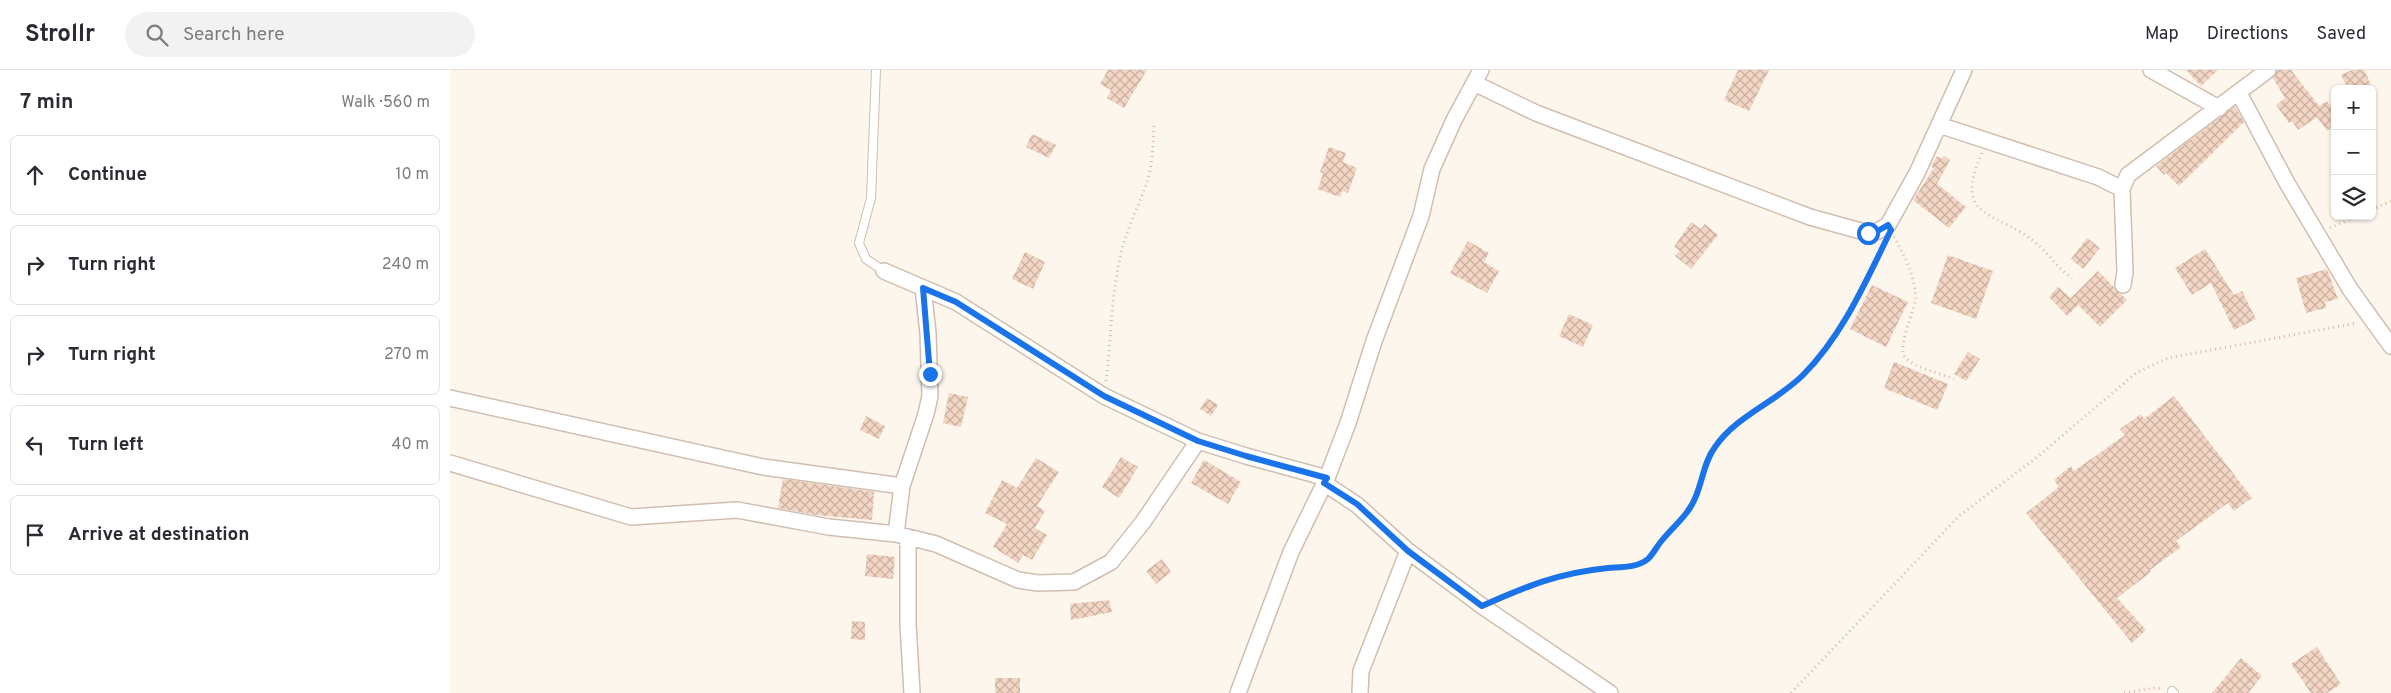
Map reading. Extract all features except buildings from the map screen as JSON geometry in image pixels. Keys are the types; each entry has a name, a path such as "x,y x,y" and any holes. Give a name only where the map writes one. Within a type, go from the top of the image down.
{"street":[{"path":"1238,693 1291,552 1326,480 1417,225 1432,169 1454,120 1478,76 1536,113 1810,217 1868,233 1890,228 1964,70"},
{"path":"2151,70 2219,108"},
{"path":"2123,285 2125,272 2122,189 2128,175 2239,94 2268,70"},
{"path":"2239,94 2287,183 2350,289 2391,346"},
{"path":"1939,125 2098,177 2122,189"},
{"path":"884,271 956,302 1104,396 1198,441 1326,480 1357,504 1408,551 1482,606 1610,693"},
{"path":"912,693 902,536 902,486 926,414 930,396 928,333 923,288"},
{"path":"450,398 763,467 902,486"},
{"path":"450,463 631,517 737,510 829,527 902,536 958,551 1018,580 1038,583 1074,582 1112,562 1143,522 1198,441"},
{"path":"1360,693 1362,671 1408,551"}],"lane":[{"path":"876,70 875,152 871,198 859,243 866,259 884,271"}],"path":[{"path":"1104,396 1110,350 1111,306 1120,256 1152,162 1154,125"},
{"path":"1987,141 1974,171 1972,192 1974,204 1987,214 2036,243 2059,269 2072,278"},
{"path":"2376,208 2391,201"},
{"path":"2318,233 2348,220"},
{"path":"1890,228 1913,283 1916,299 1904,339 1902,349 1904,357 1913,363 1954,379"},
{"path":"1482,606 1524,587 1572,572 1636,565 1648,559 1684,516 1696,497 1704,468 1715,446 1734,426 1802,376 1833,339 1862,288 1890,228"},
{"path":"1792,693 1960,516 2036,458 2136,373 2168,358 2373,320"},
{"path":"2124,693 2154,688 2173,692"}],"route":[{"path":"930,374 923,288 956,302 1104,396 1198,441 1327,478 1324,483 1357,504 1408,551 1482,606 1524,587 1572,572 1636,565 1648,559 1663,538 1684,516 1696,497 1704,468 1715,446 1734,426 1802,376 1833,339 1862,288 1891,230 1888,225 1876,232 1868,233"}]}
